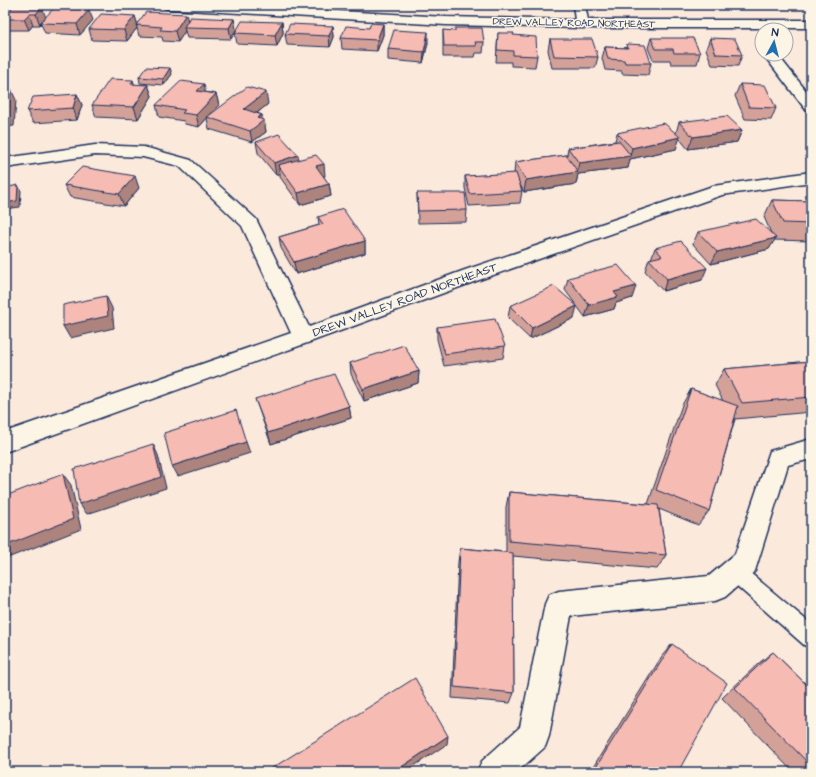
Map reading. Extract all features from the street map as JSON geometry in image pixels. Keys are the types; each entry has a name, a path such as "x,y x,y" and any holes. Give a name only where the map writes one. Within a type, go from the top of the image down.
{"street":[{"name":"DREW VALLEY ROAD NORTHEAST","path":"170,5 446,21 582,24 811,24"},
{"path":"579,5 582,24"},
{"path":"748,25 754,34"},
{"path":"776,62 811,107"},
{"path":"5,163 95,150 144,152 186,163 250,223 303,337"},
{"name":"DREW VALLEY ROAD NORTHEAST","path":"5,442 303,337 472,275 719,190 811,177"},
{"path":"494,772 534,736 559,604 715,588 746,562 778,458 811,450"}],"lane":[{"path":"735,572 811,638"}],"building":[{"path":"13,7 42,7 36,14 29,14 24,19 5,19 5,10 10,10"},
{"path":"54,8 89,10 77,24 40,23"},
{"path":"146,12 186,14 175,31 160,30 162,27 136,25"},
{"path":"101,14 135,16 124,30 89,29"},
{"path":"190,17 234,19 229,28 184,27"},
{"path":"242,21 282,22 275,35 235,33"},
{"path":"371,23 383,24 377,40 341,38 346,26 369,28"},
{"path":"290,24 333,26 329,36 285,34"},
{"path":"455,28 482,28 484,42 475,42 476,46 444,46 443,30 455,31"},
{"path":"394,30 428,32 424,52 388,49"},
{"path":"498,33 514,33 513,35 536,37 537,56 513,55 513,51 497,50"},
{"path":"651,38 693,38 700,53 674,53 673,49 656,49"},
{"path":"710,38 735,39 742,55 716,54"},
{"path":"550,39 592,39 598,57 554,56"},
{"path":"627,44 645,45 651,63 625,63 624,60 608,59 605,47 628,48"},
{"path":"146,67 170,68 163,79 139,77"},
{"path":"110,79 133,80 131,84 148,85 134,107 92,105"},
{"path":"181,81 204,84 197,91 216,94 196,115 182,113 185,110 156,105"},
{"path":"740,84 765,85 776,108 749,107"},
{"path":"247,87 266,92 244,109 262,115 257,118 264,120 250,131 207,117"},
{"path":"11,89 8,114 5,114 5,90"},
{"path":"77,94 73,108 27,111 33,97"},
{"path":"727,116 742,130 693,137 679,122"},
{"path":"664,123 680,137 632,148 617,133"},
{"path":"279,134 298,155 274,163 256,142"},
{"path":"619,141 631,156 579,163 568,148"},
{"path":"316,155 324,164 316,166 329,184 298,193 278,165"},
{"path":"566,155 578,172 526,180 515,162"},
{"path":"82,167 135,176 119,194 64,185"},
{"path":"516,173 522,191 470,194 465,176"},
{"path":"18,185 17,201 5,203 5,188"},
{"path":"417,193 465,193 467,210 418,211"},
{"path":"772,200 811,201 811,224 783,223"},
{"path":"343,209 365,241 294,262 279,237 323,224 318,217"},
{"path":"756,219 776,238 717,252 698,232"},
{"path":"681,241 707,268 667,279 649,259 662,256 655,248"},
{"path":"618,265 636,286 614,292 618,297 589,305 568,278"},
{"path":"554,286 577,306 532,328 510,306"},
{"path":"106,296 108,316 63,326 63,305"},
{"path":"495,319 505,346 445,354 437,327"},
{"path":"404,345 419,371 363,389 350,363"},
{"path":"811,361 811,397 742,403 724,369"},
{"path":"334,374 349,406 268,433 255,399"},
{"path":"691,389 738,406 709,511 656,490"},
{"path":"236,410 246,442 172,466 164,433"},
{"path":"153,444 161,477 79,504 74,469"},
{"path":"63,474 73,519 5,546 5,496"},
{"path":"509,492 658,505 666,555 509,541"},
{"path":"460,548 513,553 514,693 454,687"},
{"path":"672,644 727,683 678,772 593,772"},
{"path":"773,652 811,689 811,766 735,688"},
{"path":"415,678 448,736 394,772 266,772"}]}
